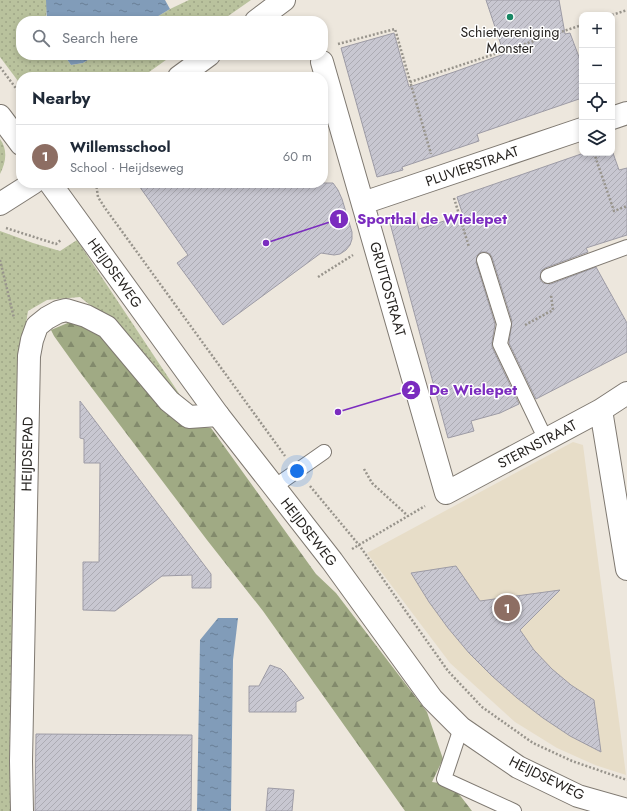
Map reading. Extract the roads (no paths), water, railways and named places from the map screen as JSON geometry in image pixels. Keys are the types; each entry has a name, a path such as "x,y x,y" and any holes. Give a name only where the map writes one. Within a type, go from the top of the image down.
{"street":[{"path":"263,16 284,0"},
{"path":"186,72 202,60"},
{"name":"GRUTTOSTRAAT","path":"322,62 325,72"},
{"name":"GRUTTOSTRAAT","path":"328,83 446,493"},
{"path":"615,117 627,113"},
{"path":"0,116 16,137"},
{"name":"PLUVIERSTRAAT","path":"363,203 579,130"},
{"path":"0,204 25,188"},
{"name":"HEIJDSEWEG","path":"54,188 218,415 332,561 432,699 461,728 518,768 578,796 627,810"},
{"name":"HEIJDSEPAD","path":"22,811 21,761 29,356 32,340 38,326 47,318 58,312 66,310 86,316 107,327 169,401 189,417 218,415"},
{"name":"STERNSTRAAT","path":"446,493 601,410 627,393"},
{"path":"601,410 627,569"}],"lane":[{"path":"548,276 627,247"},
{"path":"484,260 504,324 500,344 546,440"},
{"path":"274,487 324,452"},
{"path":"461,728 444,779 514,811"}],"water":[{"path":"46,0 165,0 170,9 158,16 47,16"},
{"path":"68,60 88,60 83,63 71,65"},
{"path":"218,618 238,618 233,660 231,811 197,811 200,640"}],"place":[{"name":"Schietvereniging Monster","path":"510,17"},
{"name":"Sporthal de Wielepet","path":"266,243"},
{"name":"De Wielepet","path":"338,412"},
{"name":"Willemsschool","path":"507,608"}]}
